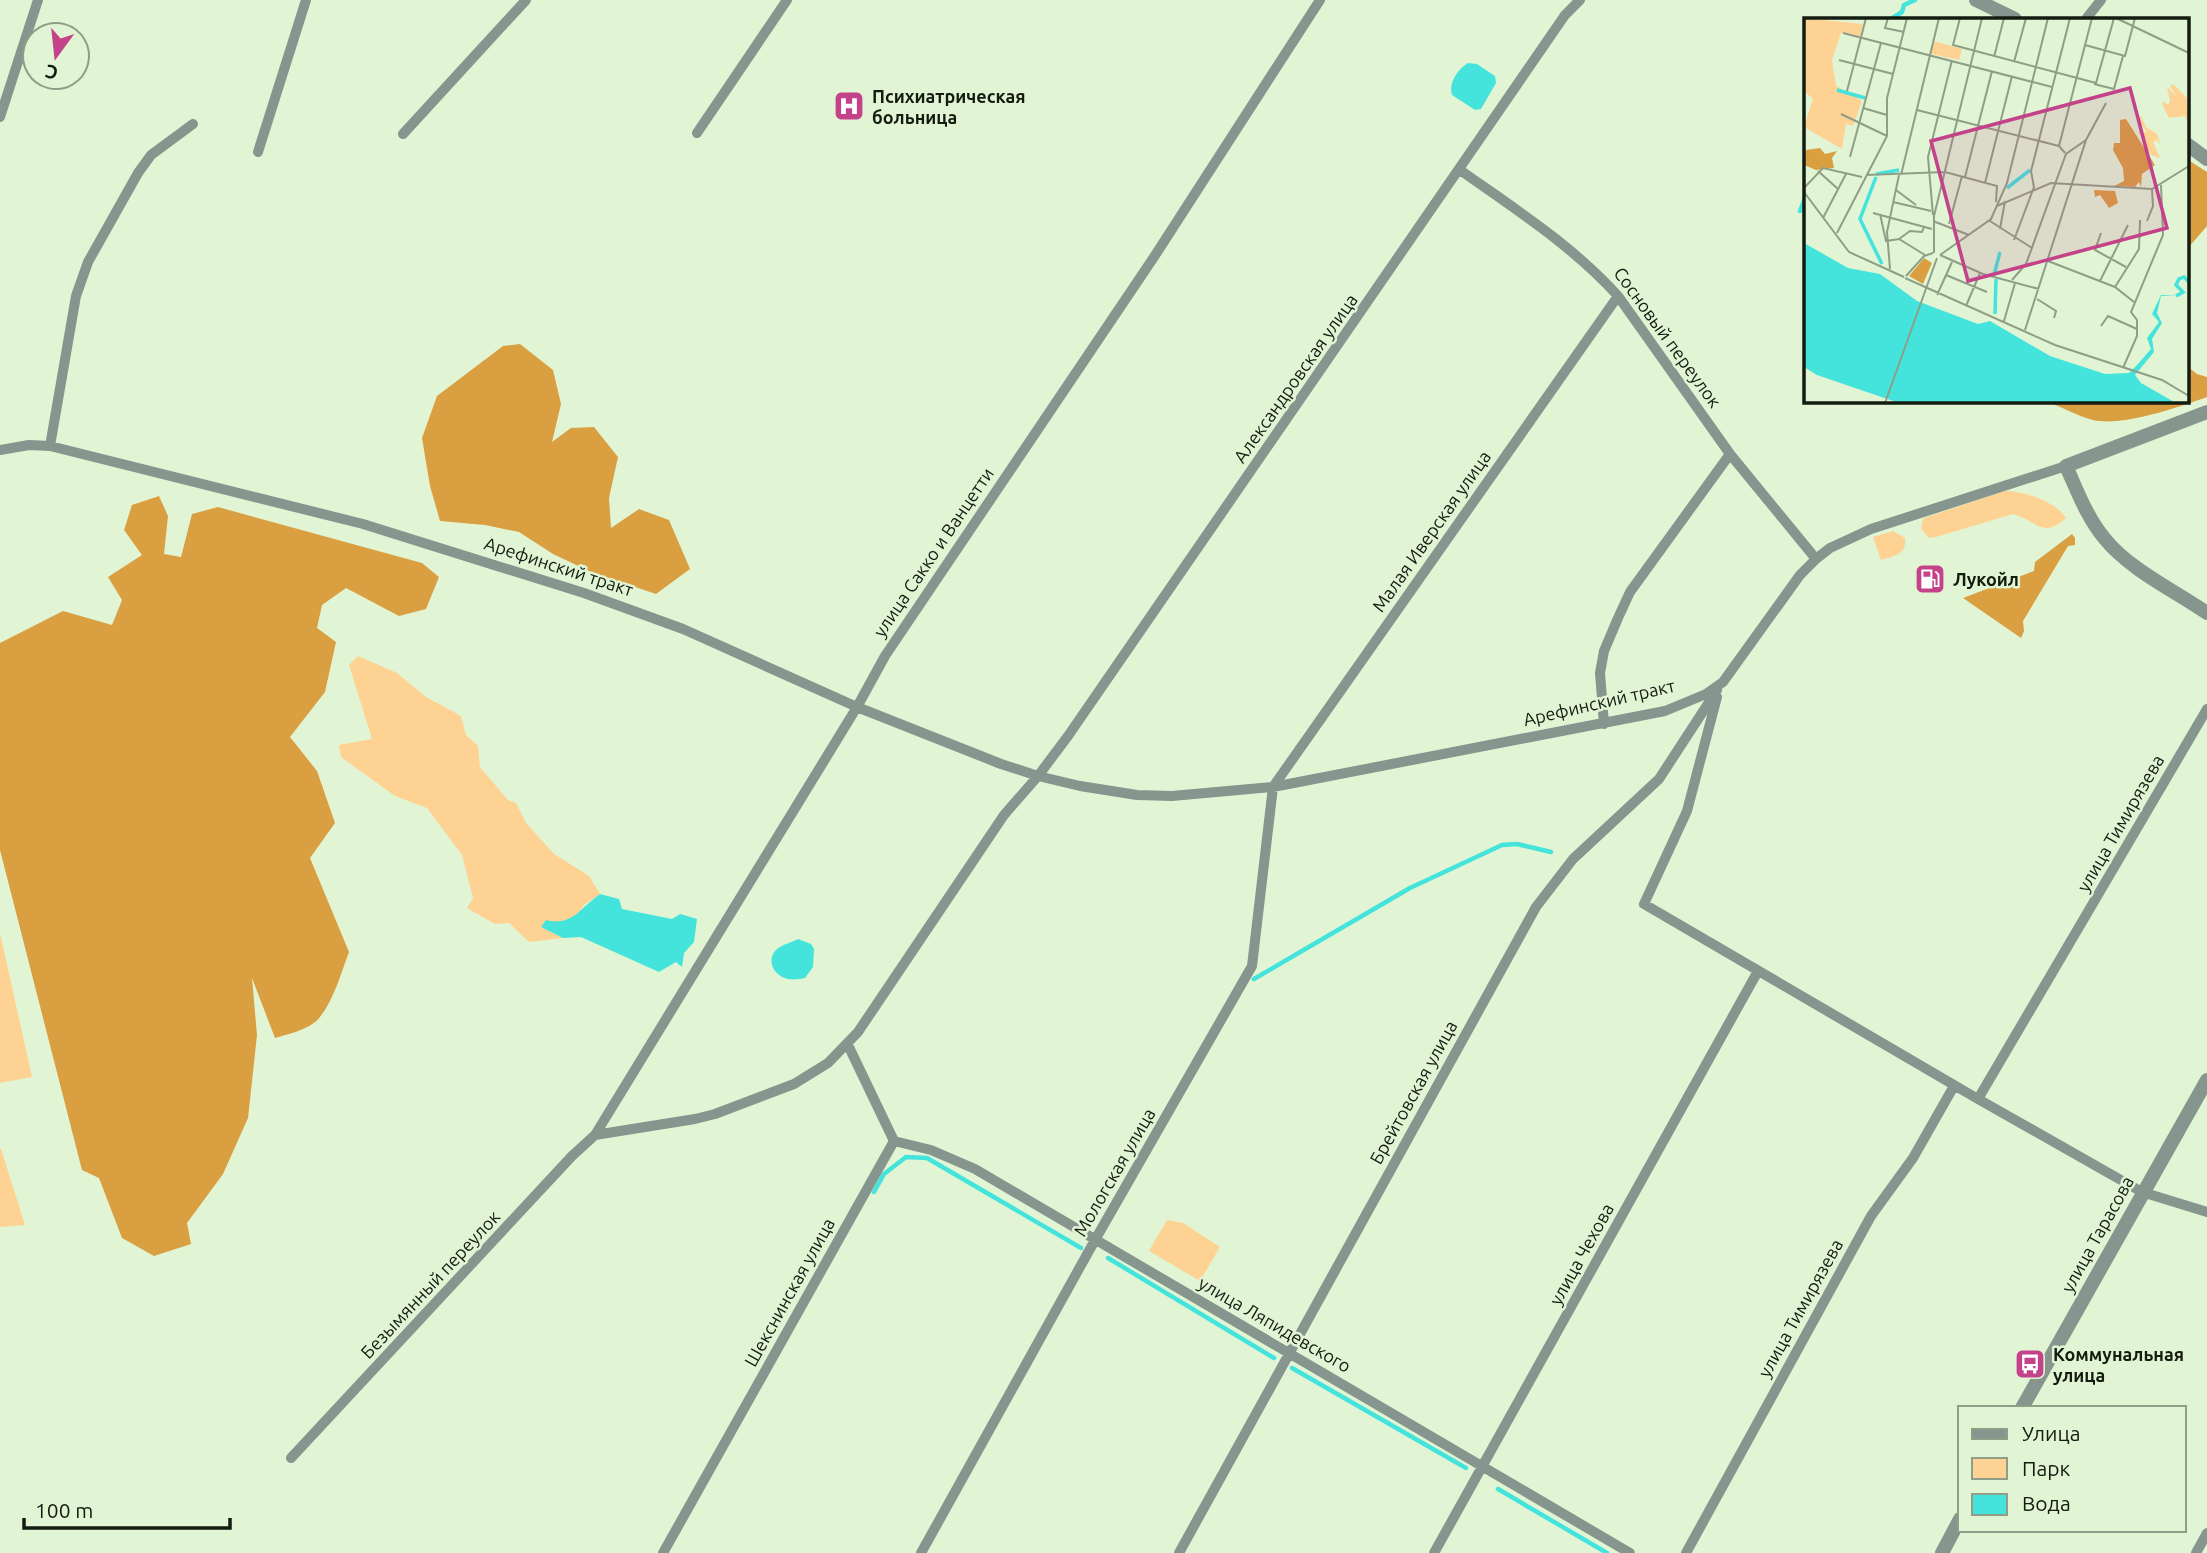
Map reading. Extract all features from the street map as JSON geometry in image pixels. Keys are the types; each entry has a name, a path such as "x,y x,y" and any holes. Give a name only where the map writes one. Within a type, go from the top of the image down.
{"street":[{"path":"0,117 38,0"},
{"path":"258,152 306,0"},
{"path":"403,134 526,0"},
{"path":"697,133 788,0"},
{"name":"улица Сакко и Ванцетти","path":"595,1135 857,707 885,656 1151,262 1320,0"},
{"name":"Александровская улица","path":"1038,776 1565,15 1580,0"},
{"path":"1976,0 2013,18"},
{"path":"2087,18 2101,0"},
{"path":"50,446 76,296 88,262 151,155 193,124"},
{"path":"2190,146 2207,159"},
{"name":"Сосновый переулок","path":"1460,170 1546,231 1600,276 1618,296 1730,454 1815,559"},
{"name":"Малая Иверская улица","path":"1273,787 1618,296"},
{"name":"Арефинский тракт","path":"0,450 29,445 50,446 363,524 584,593 683,629 857,707 1038,776 1137,795 1172,796 1273,787 1665,711 1706,694 1723,682 1800,576 1815,559 1830,548 1871,529 2066,466 2207,412"},
{"path":"1604,724 1600,673 1604,651 1630,592 1730,454"},
{"path":"2066,466 2089,515 2105,539 2127,560 2207,613"},
{"path":"1723,682 1710,718 1687,811 1644,904 1954,1086 2142,1192 2207,1212"},
{"name":"Брейтовская улица","path":"1179,1553 1536,907 1573,859 1659,779 1723,682"},
{"name":"улица Тимирязева","path":"1978,1099 2207,709"},
{"path":"595,1135 695,1119 762,1097 811,1075 848,1045 1004,815 1038,776"},
{"name":"Мологская улица","path":"921,1553 1095,1240 1252,966 1273,787"},
{"name":"улица Чехова","path":"1434,1553 1758,971"},
{"path":"848,1045 894,1142"},
{"name":"улица Тарасова","path":"2023,1406 2207,1080"},
{"name":"улица Тимирязева","path":"1686,1553 1871,1216 1913,1158 1954,1086"},
{"name":"Безымянный переулок","path":"291,1458 572,1156 595,1135"},
{"name":"улица Ляпидевского","path":"894,1142 931,1150 975,1169 1630,1553"},
{"name":"Шекснинская улица","path":"663,1553 894,1142"},
{"path":"1941,1553 1958,1523"},
{"path":"2196,1553 2207,1533"}],"green space":[{"path":"2005,491 2039,498 2066,518 2051,528 2045,528 2013,514 1929,538 1921,529 1923,519 1927,517"},
{"path":"1893,531 1905,538 1904,548 1899,554 1881,560 1873,537"},
{"path":"358,656 397,673 426,697 461,716 466,735 478,746 480,767 508,800 516,803 526,823 554,854 589,876 600,894 584,905 575,917 541,927 563,938 529,942 509,923 495,924 467,908 473,898 462,855 427,808 395,796 341,757 339,745 372,739 349,665"},
{"path":"0,933 32,1077 0,1083"},
{"path":"1,1149 25,1225 0,1227"},
{"path":"1167,1220 1183,1223 1220,1247 1200,1281 1149,1251"}],"shaded area":[{"path":"2190,161 2207,172 2207,226 2190,246"},
{"path":"520,344 553,370 561,404 552,442 571,428 594,427 618,457 609,498 611,528 639,509 669,520 690,569 656,594 591,572 553,554 519,532 485,525 440,521 430,486 422,438 437,396 503,346"},
{"path":"2190,369 2207,377 2207,397 2181,406 2119,421 2093,420 2048,402 2190,402"},
{"path":"159,496 168,516 164,554 181,557 192,514 218,507 422,563 439,577 426,609 399,616 346,588 322,605 317,628 336,642 325,692 290,737 317,771 335,823 310,858 349,952 333,994 320,1017 305,1028 275,1038 252,978 257,1035 248,1118 223,1174 187,1223 191,1244 154,1256 122,1238 99,1178 82,1170 0,850 0,643 63,611 112,625 122,600 108,577 142,555 124,530 132,505"},
{"path":"2072,534 2075,545 2068,546 2023,621 2024,631 2021,638 1963,598 2034,571 2035,562"}],"water":[{"path":"1468,63 1477,64 1495,76 1496,83 1481,109 1475,110 1452,95 1451,86 1455,77"},
{"path":"600,894 619,899 622,909 672,919 680,914 697,919 694,942 684,953 682,967 676,962 659,972 581,937 563,938 541,927 546,920 563,921 570,918"},
{"path":"798,939 811,944 814,949 813,967 805,978 788,979 775,971 773,953"}],"waterway":[{"path":"1893,18 1902,12 1904,5 1915,0"},
{"path":"1800,211 1804,201"},
{"path":"1254,979 1410,888 1502,845 1517,844 1551,852"},
{"path":"874,1192 884,1174 906,1157 927,1158 1081,1248"},
{"path":"1108,1258 1274,1358"},
{"path":"1292,1368 1466,1468"},
{"path":"1498,1489 1607,1553"}],"place":[{"name":"Психиатрическая больница","path":"849,106"},
{"name":"Лукойл","path":"1930,579"},
{"name":"Коммунальная улица","path":"2030,1364"}]}
